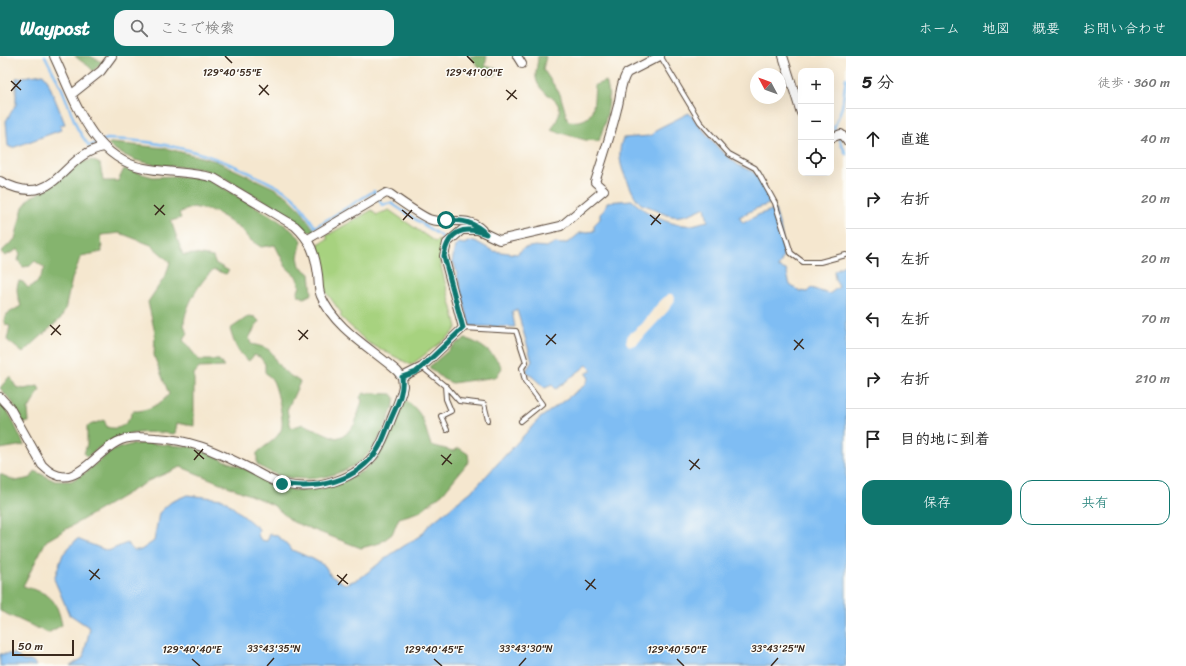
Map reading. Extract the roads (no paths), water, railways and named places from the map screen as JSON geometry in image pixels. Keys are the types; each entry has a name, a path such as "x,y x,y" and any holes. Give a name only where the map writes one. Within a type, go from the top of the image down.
{"street":[{"path":"0,397 10,408 42,465 48,472 62,478 86,467 118,441 127,438 143,438 180,440 196,444 282,484 307,486 326,484 342,479 356,472 371,458 381,443 402,392 402,377 389,364 354,337 328,308 321,296 315,259 308,239 295,226 214,178 203,174 160,171 131,166 117,158 100,144 81,114 54,56"},
{"path":"72,94 101,71 112,56"},
{"path":"517,56 522,64"},
{"path":"402,377 416,372 463,328 444,256 446,246 452,237 462,230 473,229 499,240 561,226 604,190 595,182 618,108 619,94 624,78 627,74 650,60 661,56"},
{"path":"783,56 798,104"},
{"path":"834,137 841,134 846,140"},
{"path":"0,181 27,191 42,188 54,181 100,144"},
{"path":"308,239 373,200 383,195 390,194 431,220 466,222 479,226 486,234"}],"lane":[{"path":"661,56 700,122 729,154 755,168 759,174 775,203 791,254 803,262 820,262 846,255"},
{"path":"463,328 516,331 526,362 522,368 525,380 542,404 521,421"},
{"path":"422,367 445,386 459,401 484,404 488,420"},
{"path":"445,386 446,399 451,411 441,416 447,430"}],"water":[{"path":"43,74 47,79 65,124 60,125 61,130 12,148 8,146 6,121 16,104 16,78"},
{"path":"689,113 719,149 738,165 753,172 758,177 772,203 739,217 743,223 760,214 775,209 781,230 783,246 783,254 778,267 786,270 790,285 799,291 807,292 811,288 829,294 839,287 835,279 834,271 846,264 846,666 70,666 83,658 90,628 69,614 54,579 63,554 77,539 108,551 127,543 133,550 141,550 154,541 159,513 171,502 187,495 223,499 259,529 258,535 261,540 267,541 270,534 276,535 292,550 325,566 331,576 345,584 359,579 390,555 421,535 429,525 474,489 539,419 585,385 589,378 586,374 592,370 587,365 556,389 552,385 545,388 526,371 532,361 517,310 512,311 515,327 470,326 454,263 452,263 455,246 459,243 464,244 475,241 493,251 517,254 524,248 535,246 546,247 555,243 562,244 569,242 580,233 594,231 594,225 600,219 600,214 605,209 607,202 632,200 652,215 667,222 676,224 692,225 708,221 705,207 683,216 671,216 641,204 631,190 620,159 620,149 623,138 649,136 657,129"},
{"path":"0,654 15,654 23,661 33,661 36,666 0,666"}],"waterway":[{"path":"45,56 62,89 78,130 89,146 97,143"},
{"path":"836,132 834,128 842,107 846,78"},
{"path":"102,141 107,139 127,140 167,145 206,155 225,162 244,170 289,194 296,200 315,227 374,191 382,205 391,203 442,237"},
{"path":"839,139 846,154"}]}
